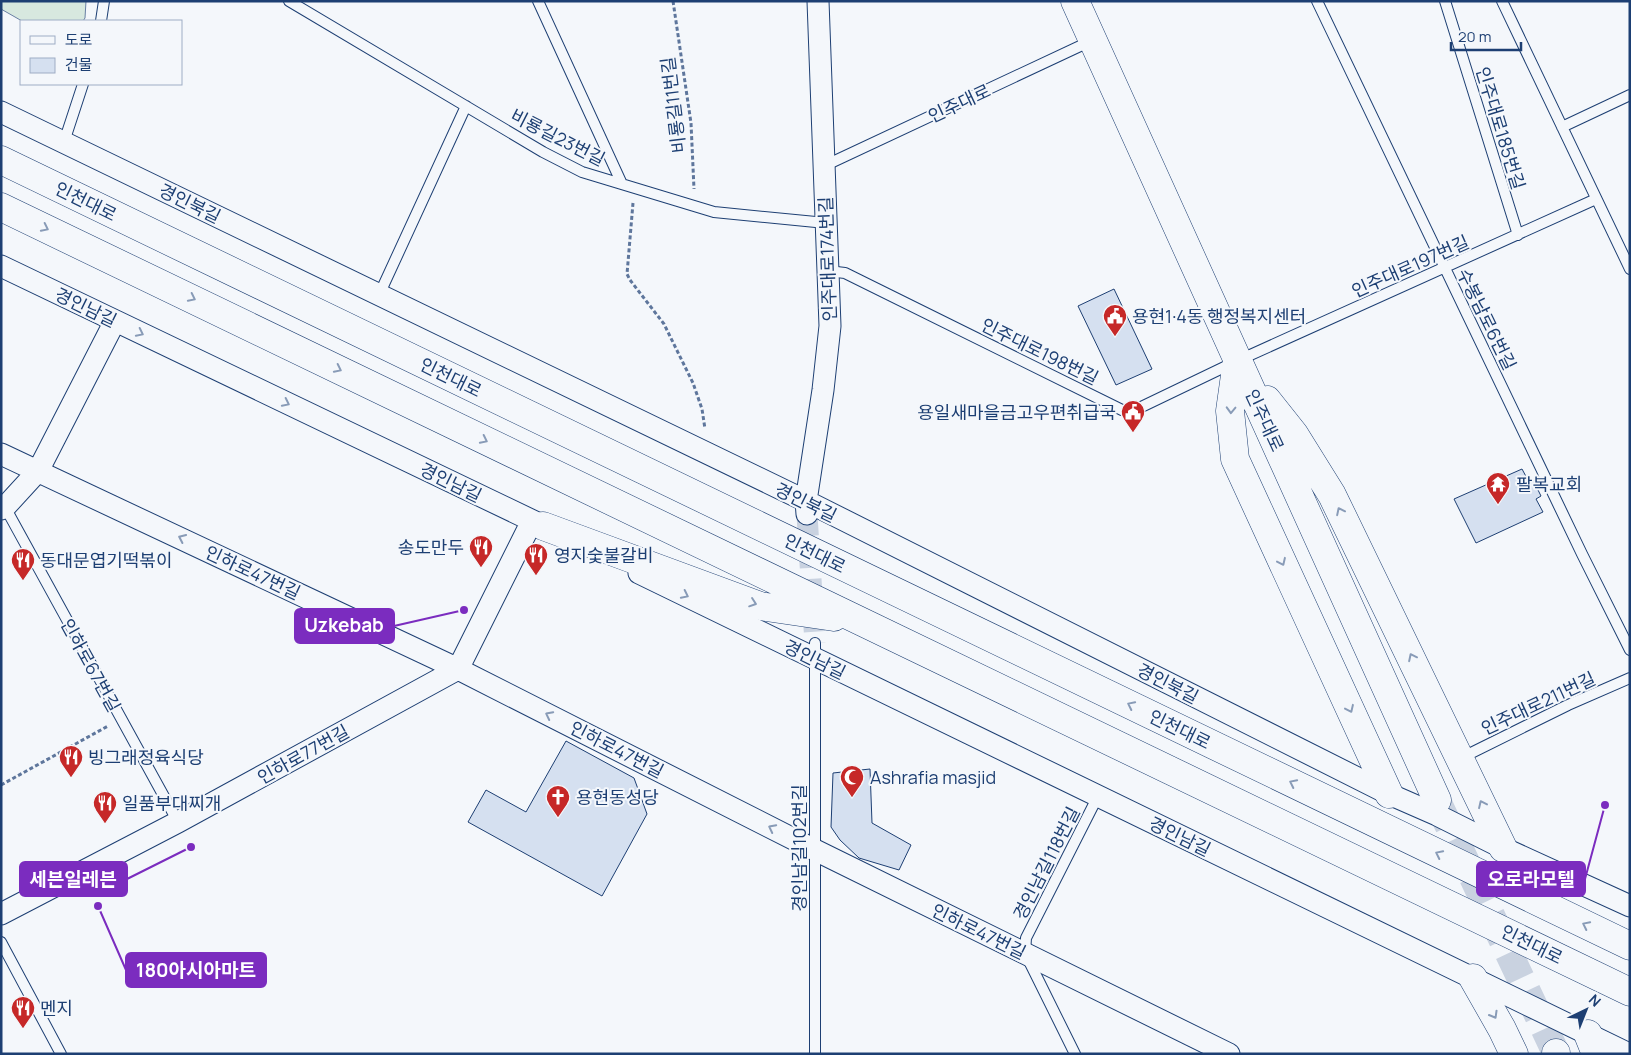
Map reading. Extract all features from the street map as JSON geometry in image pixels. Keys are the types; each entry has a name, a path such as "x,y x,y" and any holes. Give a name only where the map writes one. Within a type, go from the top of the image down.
{"main road":[{"name":"인주대로","path":"1075,1 1437,800"},
{"name":"인천대로","path":"1,160 1630,946"},
{"name":"인천대로","path":"1,207 1630,992"},
{"path":"1237,361 1294,434 1332,495 1503,848"},
{"path":"1237,361 1230,411 1235,459 1389,794"},
{"path":"538,524 760,606 863,622"},
{"path":"1473,978 1502,1028 1514,1054"}],"street":[{"name":"인주대로174번길","path":"806,508 830,326 818,1"},
{"name":"경인북길","path":"1,112 709,454 806,508 1389,794 1437,814 1503,848 1630,906"},
{"name":"경인남길","path":"1,266 538,524 816,651 1098,796 1473,978 1592,1044 1629,1054"},
{"name":"인하로67번길","path":"3,508 38,471 115,321"},
{"name":"인하로47번길","path":"1,454 458,669 816,850 1229,1054"},
{"path":"458,669 538,524"},
{"name":"인하로77번길","path":"1,914 178,822 458,669"}],"lane":[{"path":"102,20 104,1"},
{"name":"비룡길23번길","path":"289,1 543,152 582,172 622,184"},
{"name":"비룡길23번길","path":"538,1 622,184"},
{"name":"수봉남로6번길","path":"1317,1 1630,650"},
{"name":"인주대로185번길","path":"1444,1 1518,235"},
{"path":"1502,1 1630,269"},
{"name":"인주대로","path":"824,166 1093,39"},
{"path":"64,142 83,85"},
{"path":"1562,127 1630,95"},
{"path":"379,295 466,106"},
{"path":"622,184 714,212 826,223"},
{"name":"인주대로197번길","path":"1237,361 1596,199"},
{"name":"인주대로198번길","path":"828,271 844,273 1122,410 1135,410 1237,361"},
{"name":"인하로67번길","path":"3,508 178,822"},
{"name":"경인남길102번길","path":"815,1054 816,651"},
{"name":"인주대로211번길","path":"1461,758 1568,705 1630,678"},
{"name":"경인남길118번길","path":"1025,953 1026,938 1098,796"},
{"path":"1,942 61,1054"},
{"path":"1025,953 1075,1054"}],"path":[{"name":"비룡길11번길","path":"673,1 691,123 695,206"},
{"path":"638,188 633,203 628,274 630,280 664,324 693,383 702,409 709,454"},
{"path":"1,785 121,719"}],"shaded area":[{"path":"1,1 86,1 84,20 20,20 1,9"}],"building":[{"name":"용현1·4동 행정복지센터","path":"1114,289 1152,369 1116,385 1078,306"},
{"name":"팔복교회","path":"1522,469 1529,482 1533,480 1541,496 1536,499 1543,512 1476,543 1454,499"},
{"name":"용현동성당","path":"566,741 634,778 647,814 602,896 468,822 486,790 526,812"},
{"name":"Ashrafia masjid","path":"870,769 872,823 911,845 899,870 859,858 840,840 831,827 833,773"}],"tunnel":[{"path":"807,515 815,643"},
{"path":"1437,801 1556,1053"}],"place":[{"name":"용현1·4동 행정복지센터","path":"1115,337"},
{"name":"용일새마을금고우편취급국","path":"1133,433"},
{"name":"팔복교회","path":"1498,505"},
{"name":"송도만두","path":"481,568"},
{"name":"영지숯불갈비","path":"536,576"},
{"name":"동대문엽기떡볶이","path":"23,581"},
{"name":"Uzkebab","path":"464,610"},
{"name":"빙그래정육식당","path":"71,778"},
{"name":"Ashrafia masjid","path":"852,798"},
{"name":"오로라모텔","path":"1605,805"},
{"name":"용현동성당","path":"558,818"},
{"name":"일품부대찌개","path":"105,824"},
{"name":"세븐일레븐","path":"191,847"},
{"name":"180아시아마트","path":"98,906"},
{"name":"멘지","path":"23,1029"}]}
